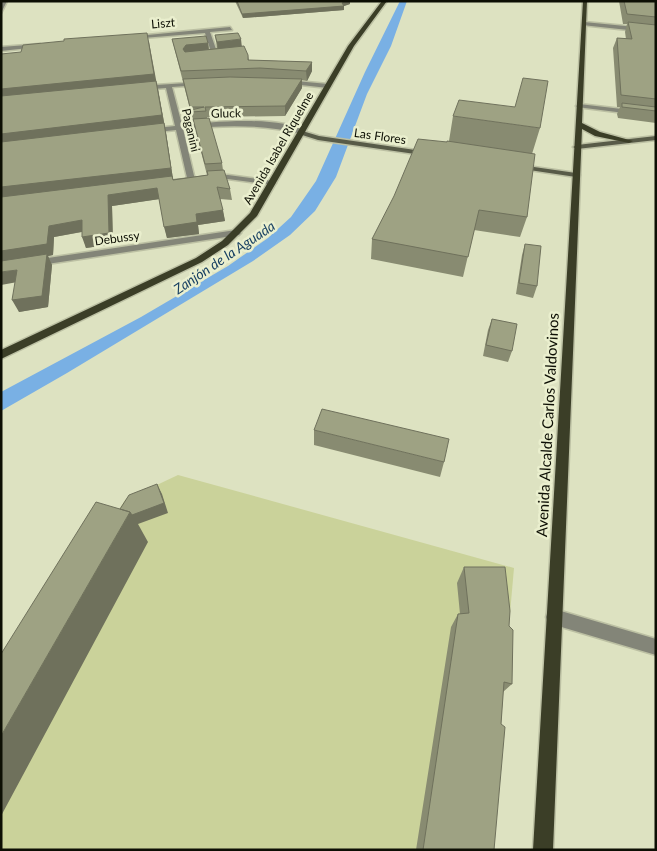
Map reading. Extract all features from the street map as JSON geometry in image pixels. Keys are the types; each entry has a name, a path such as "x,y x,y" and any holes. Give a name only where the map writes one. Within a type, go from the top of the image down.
{"main road":[{"name":"Avenida Isabel Riquelme","path":"1,356 199,260 236,234 254,214 350,46 384,1"},
{"name":"Avenida Alcalde Carlos Valdovinos","path":"543,850 585,1"},
{"path":"578,124 598,134 629,141"}],"street":[{"path":"1,12 4,2"},
{"path":"584,24 656,31"},
{"name":"Liszt","path":"118,38 230,29"},
{"path":"207,31 215,55"},
{"path":"1,48 50,44"},
{"path":"206,56 224,54"},
{"path":"276,81 328,86"},
{"path":"130,90 209,82"},
{"name":"Paganini","path":"169,86 191,180"},
{"path":"579,106 656,115"},
{"name":"Gluck","path":"139,132 248,124 285,127 302,132"},
{"name":"Las Flores","path":"302,132 322,138 440,156"},
{"path":"577,147 656,138"},
{"path":"508,165 576,175"},
{"path":"182,181 228,177 272,183"},
{"name":"Debussy","path":"1,268 236,234"},
{"path":"554,617 656,647"}],"green space":[{"path":"178,475 514,568 489,850 1,850 1,697 125,500"}],"water":[{"path":"400,1 407,1 391,46 367,94 336,177 315,211 290,235 253,261 1,411 1,392 141,317 228,266 268,238 291,217 316,181 365,72"}],"building":[{"path":"237,1 347,1 342,3 344,6 242,14"},
{"path":"624,1 656,1 656,17 627,14"},
{"path":"628,22 656,25 656,99 621,95 617,38 632,39"},
{"path":"147,33 154,74 1,89 1,54 21,52 23,45 64,41 64,39"},
{"path":"238,33 241,39 217,42 215,35"},
{"path":"206,36 208,43 186,45 183,49 185,52 244,46 248,60 312,62 306,71 260,68 181,71 172,39"},
{"path":"230,77 302,79 285,106 205,107 206,111 191,112 191,110 204,107 190,107 183,79"},
{"path":"523,78 548,81 540,128 453,116 459,100 515,107"},
{"path":"156,81 162,115 1,134 1,96"},
{"path":"622,103 656,107 656,111 622,107"},
{"path":"209,118 222,163 205,164 193,119"},
{"path":"164,123 171,168 1,187 1,142"},
{"path":"418,139 447,141 535,154 527,217 479,210 468,257 372,239 394,196"},
{"path":"224,170 230,189 217,187 223,210 196,214 197,222 164,227 157,188 108,195 109,233 82,237 82,220 49,226 47,244 1,251 1,197 172,176 173,180 208,175 207,171"},
{"path":"525,244 541,246 537,286 519,283"},
{"path":"47,254 42,296 12,300 17,270 1,272 1,261"},
{"path":"492,319 517,324 512,351 486,345"},
{"path":"322,409 449,439 444,462 314,430"},
{"path":"157,484 164,503 132,515 130,512 120,509 129,495"},
{"path":"96,502 130,512 1,736 1,654"},
{"path":"464,567 505,567 510,611 509,626 513,630 512,684 504,682 501,724 505,727 494,850 423,850 458,614 469,613"}],"water label":[{"name":"Zanjón de la Aguada","path":"224,257"}]}
